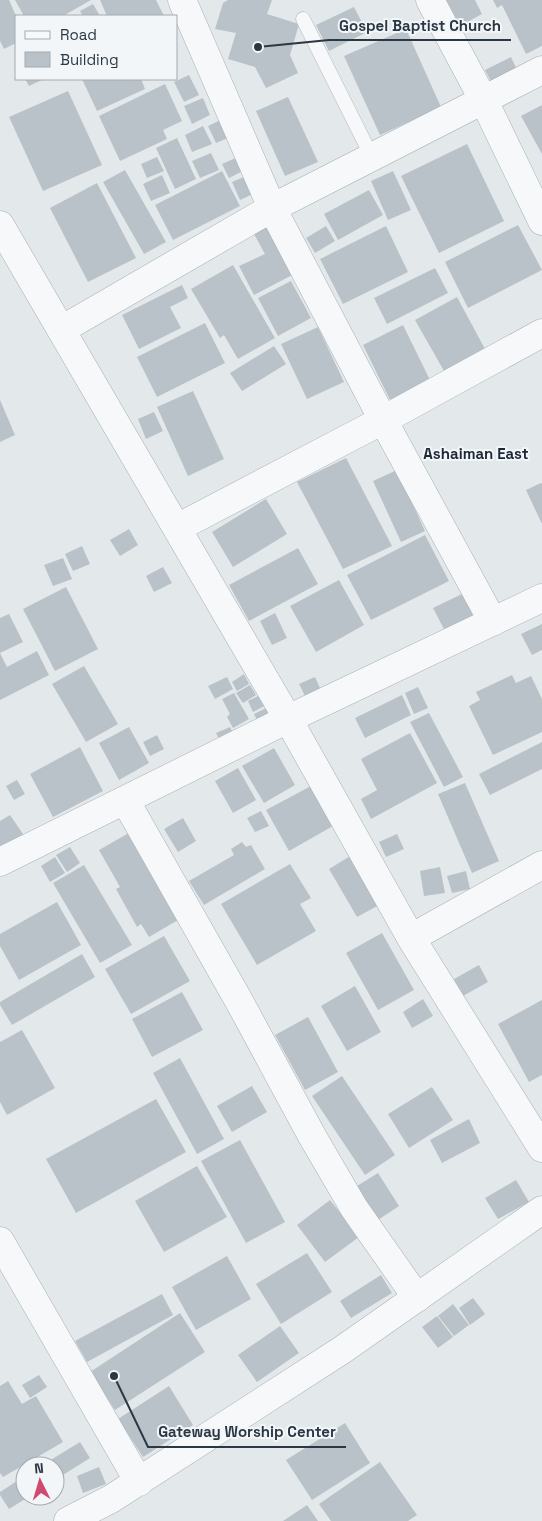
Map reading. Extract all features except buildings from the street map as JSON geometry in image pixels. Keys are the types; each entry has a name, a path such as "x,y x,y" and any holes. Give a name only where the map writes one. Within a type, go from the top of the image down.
{"street":[{"path":"182,0 272,208 492,622"},
{"path":"430,0 484,101 542,221"},
{"path":"61,330 272,208 542,70"},
{"path":"0,225 288,719 411,938 542,1148"},
{"path":"177,528 383,420 542,333"},
{"path":"0,862 288,719 542,598"},
{"path":"125,800 239,1001 316,1144 354,1208 417,1298"},
{"path":"411,938 542,865"},
{"path":"68,1521 139,1482 342,1350 542,1210"},
{"path":"0,1241 139,1482"}],"lane":[{"path":"303,18 372,157"}],"place":[{"name":"Gospel Baptist Church","path":"258,47"},
{"name":"Gateway Worship Center","path":"114,1376"}],"district":[{"name":"Ashaiman East","path":"476,454"}]}
